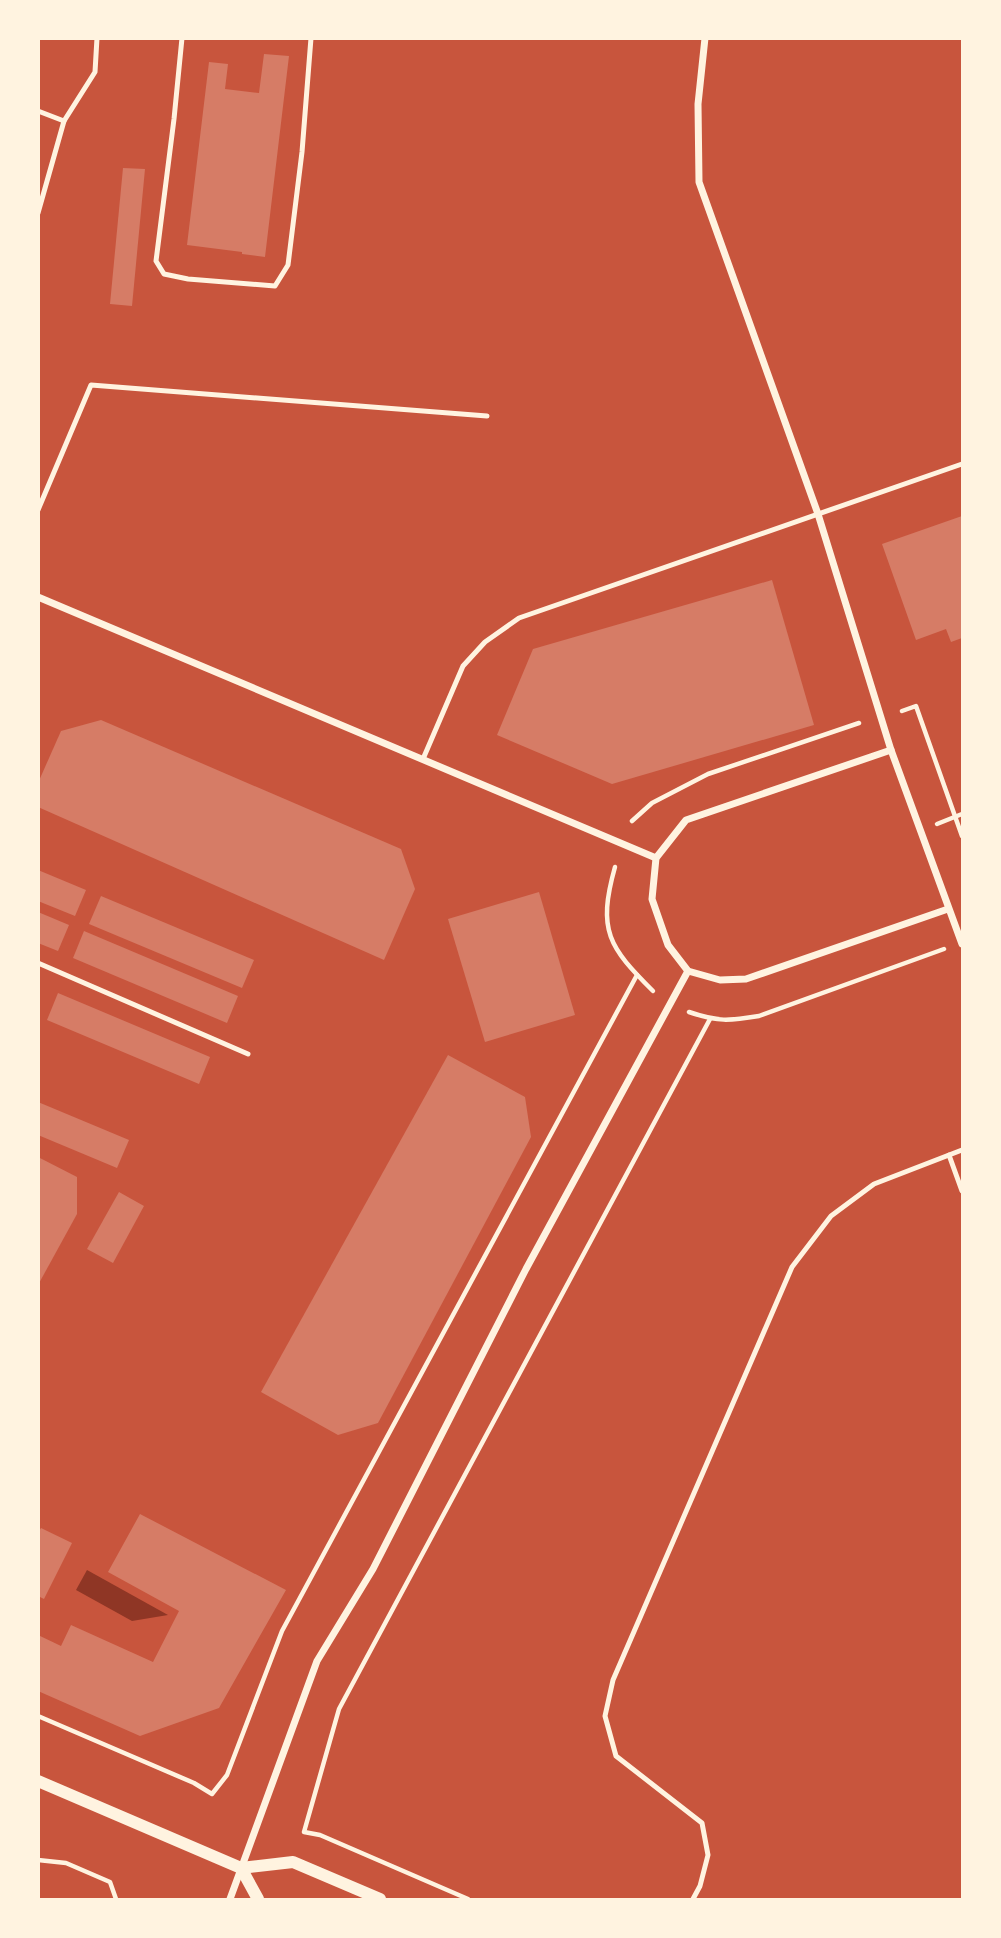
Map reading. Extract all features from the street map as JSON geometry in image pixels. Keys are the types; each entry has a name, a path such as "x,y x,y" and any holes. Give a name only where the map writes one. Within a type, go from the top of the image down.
{"street":[{"path":"705,38 698,104 699,182 818,514 891,750 962,944"},
{"path":"38,597 656,858"},
{"path":"891,750 686,820 656,858 652,900 668,945 688,971 720,980 746,979 948,909"},
{"path":"230,1899 317,1661 373,1569 526,1269 688,971"},
{"path":"38,1781 241,1868 293,1862 380,1899"},
{"path":"241,1868 258,1899"}],"lane":[{"path":"38,213 64,121 95,72 97,38"},
{"path":"182,38 156,261 164,274 188,279 275,286 288,265 302,152 311,38"},
{"path":"38,111 64,121"},
{"path":"38,510 91,385 486,416"},
{"path":"423,759 463,666 485,642 519,618 962,464"},
{"path":"38,963 248,1054"},
{"path":"693,1899 708,1854 702,1823 617,1756 605,1716 613,1680 792,1267 831,1216 874,1184 962,1150"},
{"path":"949,1155 962,1191"}],"path":[{"path":"902,711 916,706 962,836"},
{"path":"632,821 652,803 708,774 859,723"},
{"path":"615,867 608,891 607,924 611,941 626,964 654,992"},
{"path":"687,1012 728,1021 759,1016 945,949"},
{"path":"38,1716 194,1783 212,1794 227,1775 282,1630 637,975"},
{"path":"468,1899 320,1835 304,1832 339,1709 710,1019"},
{"path":"38,1860 66,1863 110,1882 116,1899"}],"shaded area":[{"path":"87,1570 168,1615 132,1621 76,1590"}],"building":[{"path":"264,54 289,56 265,257 187,245 209,62 228,64 225,89 259,93"},
{"path":"123,168 145,169 132,306 110,304"},
{"path":"962,516 962,638 951,642 946,629 916,640 882,544"},
{"path":"772,580 814,725 612,784 497,735 533,649"},
{"path":"101,720 401,849 415,889 384,960 38,807 38,783 61,731"},
{"path":"38,870 86,890 75,916 38,901"},
{"path":"539,892 575,1015 485,1042 448,919"},
{"path":"101,896 254,960 242,988 89,924"},
{"path":"38,912 69,925 58,951 38,943"},
{"path":"84,931 238,996 227,1023 73,958"},
{"path":"58,993 210,1057 199,1084 47,1020"},
{"path":"448,1055 525,1097 531,1137 378,1423 338,1435 261,1392"},
{"path":"38,1102 129,1140 117,1168 38,1135"},
{"path":"38,1157 77,1177 77,1214 38,1285"},
{"path":"119,1192 144,1206 113,1263 87,1249"},
{"path":"140,1514 286,1590 219,1708 140,1736 38,1691 38,1635 61,1646 71,1625 153,1662 179,1611 108,1572"},
{"path":"41,1528 72,1543 44,1599 38,1596 38,1533"}]}
